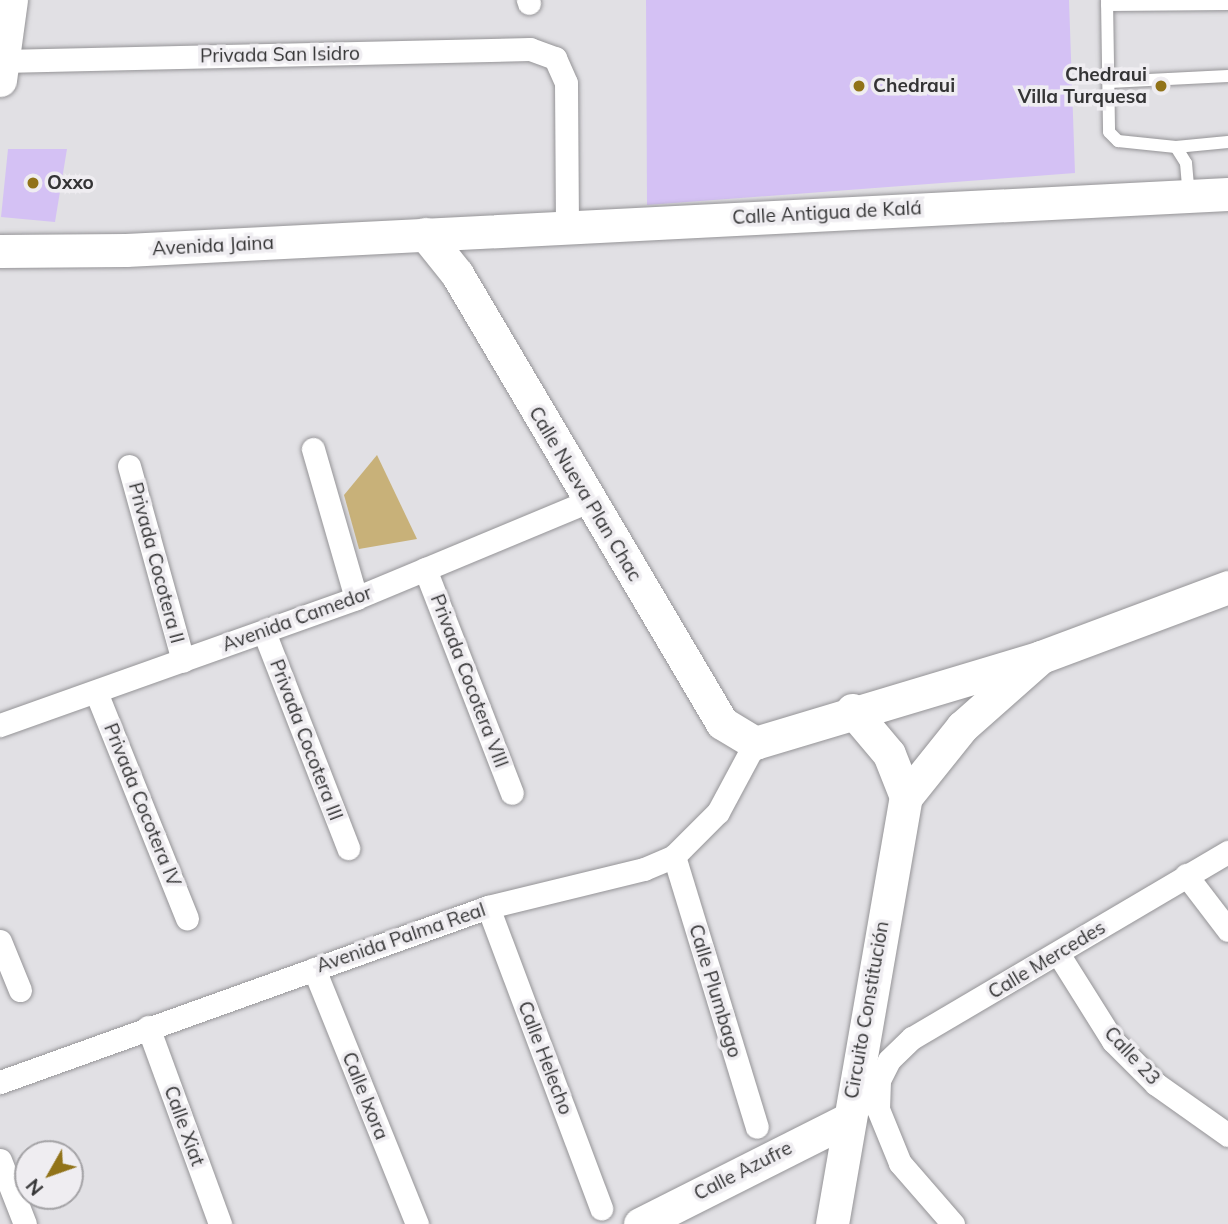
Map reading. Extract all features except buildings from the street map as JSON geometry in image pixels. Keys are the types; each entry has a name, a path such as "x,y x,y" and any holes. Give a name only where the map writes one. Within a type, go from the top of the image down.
{"main road":[{"path":"1,71 11,0"},
{"name":"Calle Antigua de Kalá","path":"425,234 1228,194"},
{"name":"Avenida Jaina","path":"0,251 425,234"},
{"name":"Calle Nueva Plan Chac","path":"425,234 457,274 722,723 755,743"},
{"name":"Circuito Constitución","path":"755,743 852,710 1041,657 1228,587"},
{"name":"Circuito Constitución","path":"832,1224 847,1120 906,797 962,727 1041,657"},
{"path":"852,710 889,754 906,797"},
{"name":"Calle Azufre","path":"640,1224 847,1120"}],"street":[{"name":"Privada San Isidro","path":"1,71 530,49 555,58 566,83 567,225"},
{"path":"313,449 356,598"},
{"name":"Privada Cocotera II","path":"129,466 183,661"},
{"name":"Avenida Camedor","path":"0,725 356,598 589,501"},
{"name":"Privada Cocotera VIII","path":"425,569 512,793"},
{"name":"Privada Cocotera III","path":"264,632 348,848"},
{"name":"Privada Cocotera IV","path":"96,692 187,918"},
{"name":"Avenida Palma Real","path":"0,1083 148,1027 488,907 644,869 674,856 718,812 755,743"},
{"name":"Calle Mercedes","path":"953,1224 900,1163 878,1109 879,1080 912,1038 1059,955 1186,875 1228,852"},
{"name":"Calle Plumbago","path":"674,856 757,1127"},
{"path":"1186,875 1228,930"},
{"name":"Calle Helecho","path":"488,907 601,1208"},
{"path":"0,941 20,990"},
{"name":"Calle 23","path":"1059,955 1113,1041 1156,1084 1228,1135"},
{"name":"Calle Ixora","path":"314,969 417,1224"},
{"name":"Calle Xiat","path":"148,1027 220,1224"},
{"path":"0,1160 25,1224"}],"lane":[{"path":"1228,4 1107,3 1109,132 1118,141 1176,147 1228,142"},
{"path":"1109,82 1228,76"},
{"path":"1176,147 1186,163 1189,196"}],"shaded area":[{"path":"377,455 417,539 359,549 344,495"}],"place":[{"name":"Chedraui","path":"859,86"},
{"name":"Chedraui Villa Turquesa","path":"1161,86"},
{"name":"Oxxo","path":"33,183"}]}
